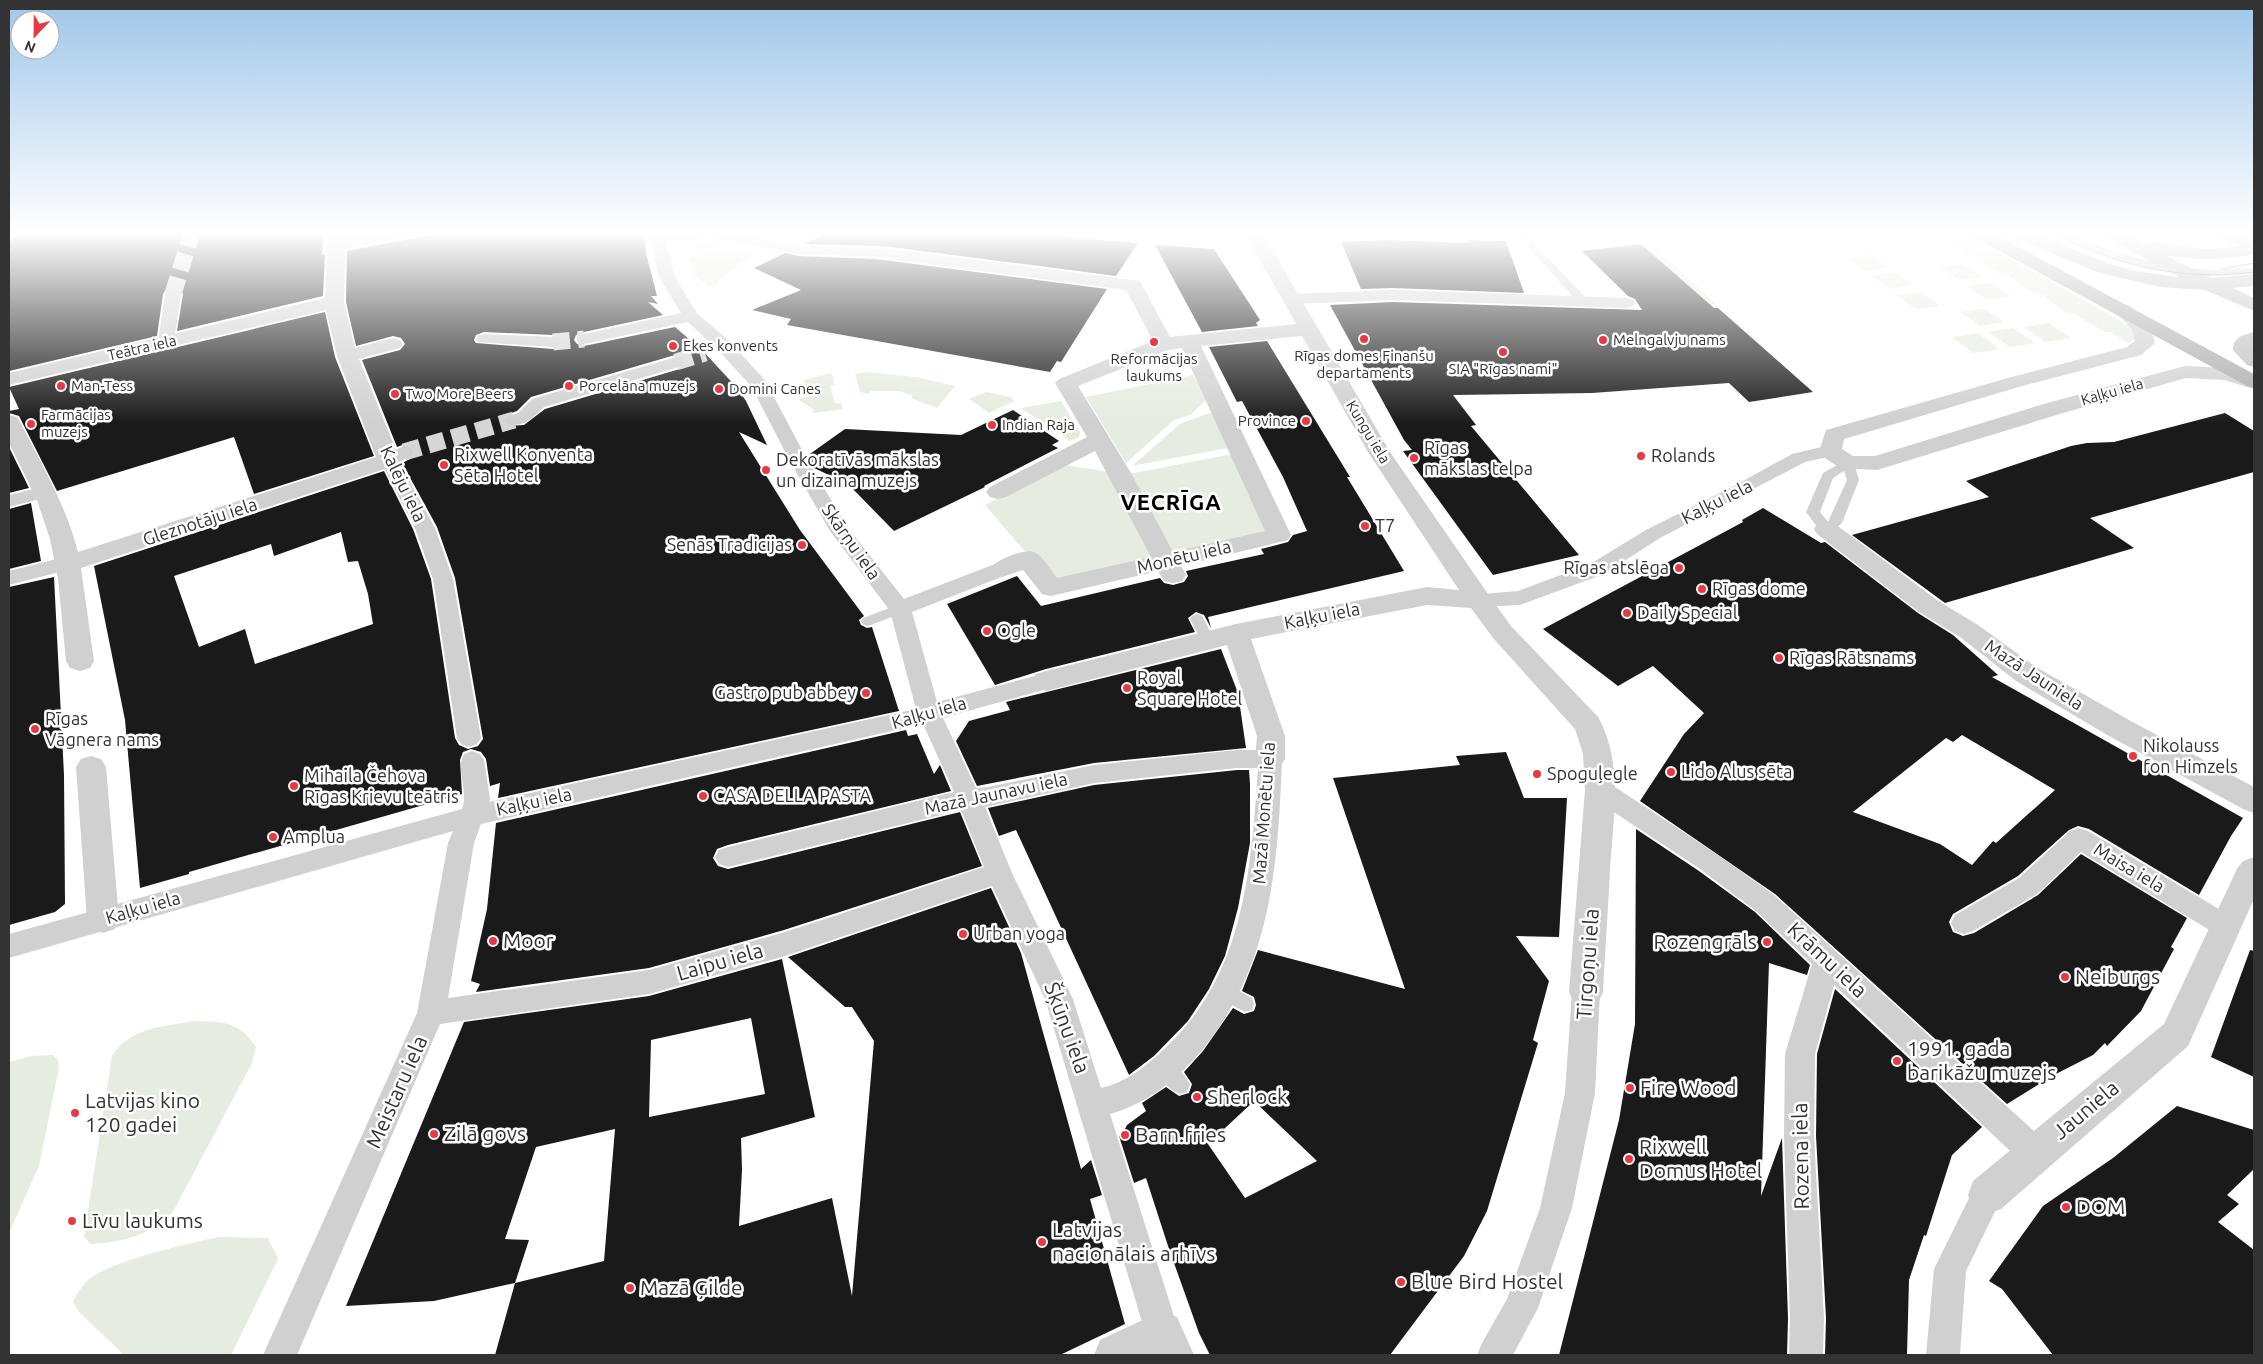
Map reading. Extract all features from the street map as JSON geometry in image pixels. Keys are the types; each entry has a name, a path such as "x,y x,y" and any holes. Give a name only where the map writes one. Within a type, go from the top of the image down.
{"main road":[{"path":"2096,296 2254,383"},
{"path":"2118,296 2254,362"},
{"path":"2150,296 2192,300 2234,296 2254,305"},
{"path":"2254,338 2243,342 2243,350 2254,362"}],"street":[{"path":"166,342 173,296"},
{"name":"Kalēju iela","path":"334,296 334,302 347,356 397,456 443,579 478,798 472,816"},
{"name":"Skārņu iela","path":"678,296 692,316 724,346 759,384 800,463 840,531 900,609 929,713"},
{"path":"1139,296 1164,344"},
{"name":"Kungu iela","path":"1289,296 1379,452 1479,600"},
{"path":"1291,299 1376,296"},
{"path":"1411,296 1627,303"},
{"name":"Teātra iela","path":"9,379 334,302"},
{"name":"Kaļķu iela","path":"9,946 472,816 905,721 1046,681 1203,629 1236,633 1427,596 1479,600 1520,598 1596,569 1653,534 1741,490 1799,458 1830,451 1834,436 2015,382 2134,351 2144,343 2142,327 2123,310"},
{"path":"584,339 692,316"},
{"path":"1169,568 1119,473 1066,383 1164,344 1308,329"},
{"path":"484,339 553,342"},
{"name":"Monētu iela","path":"900,609 1028,560 1050,588 1169,568 1279,535 1189,342"},
{"path":"347,356 393,344"},
{"path":"705,353 724,346"},
{"path":"514,420 524,417 538,404 676,362"},
{"name":"Kaļķu iela","path":"1848,463 1877,463 2055,408 2185,372 2226,374 2254,383"},
{"path":"9,422 45,492 54,515 68,563 80,661"},
{"path":"998,492 1099,440"},
{"path":"1830,451 1848,463"},
{"name":"Gleznotāju iela","path":"9,578 103,553 397,456"},
{"path":"9,502 45,492"},
{"name":"Mazā Jauniela","path":"1826,529 1928,606 1969,631 2026,674 2119,728 2254,801"},
{"name":"Tirgoņu iela","path":"1479,600 1502,632 1588,724 1598,754 1600,790 1580,1093 1556,1208 1521,1308 1494,1355"},
{"name":"Mazā Monētu iela","path":"1093,1104 1122,1097 1146,1083 1172,1077 1203,1031 1236,998 1244,950 1260,886 1266,843 1271,736 1236,633"},
{"name":"Šķūņu iela","path":"929,713 969,798 1000,873 1059,999 1167,1344"},
{"name":"Mazā Jaunavu iela","path":"728,857 969,798 988,798 1094,774 1237,759 1270,759"},
{"path":"91,767 103,898 103,919"},
{"name":"Krāmu iela","path":"1600,790 1709,862 1765,903 2035,1153"},
{"name":"Meistaru iela","path":"280,1355 432,1013 461,843 472,816"},
{"name":"Maisa iela","path":"1964,923 2028,886 2079,838 2225,926"},
{"name":"Jauniela","path":"1944,1355 1943,1341 1950,1269 1987,1195 2176,1035 2225,926 2248,878 2254,870"},
{"name":"Laipu iela","path":"432,1013 649,982 785,944 1000,873"},
{"name":"Rozena iela","path":"1806,1355 1799,1136 1800,1054 1827,960"},
{"path":"1115,1355 1167,1344"}],"lane":[{"path":"1578,296 1584,302"},
{"path":"1848,463 1853,480 1835,524 1826,529 1813,512 1827,476 1848,463"},
{"path":"868,621 900,609"}],"shaded area":[{"path":"1699,296 1707,296 1716,304 1709,305"},
{"path":"1897,296 1925,296 1940,306 1916,309"},
{"path":"1981,296 2011,296 1987,300"},
{"path":"2044,296 2076,296 2131,327 2137,333 2136,339 2128,343 2111,332 2105,332 2073,313 2068,314"},
{"path":"1983,308 2004,322 1980,326 1960,312"},
{"path":"2049,323 2071,338 2046,342 2024,327"},
{"path":"2013,328 2035,343 2010,347 1988,332"},
{"path":"1978,333 1999,349 1974,353 1952,337"},
{"path":"866,372 916,377 955,386 937,408 899,391 871,391 869,394 860,392 855,374"},
{"path":"831,373 834,385 830,386 835,403 841,403 843,409 814,413 812,412 814,410 798,399 808,397 804,380"},
{"path":"1193,375 1207,399 1190,415 1174,420 1126,463 1086,397"},
{"path":"986,392 1011,397 1014,401 989,413 969,399"},
{"path":"1061,401 1080,432 1079,437 1070,441 1021,408"},
{"path":"1212,412 1228,448 1132,466 1180,424"},
{"path":"1232,454 1268,532 1169,555 1129,474"},
{"path":"1065,465 1110,472 1158,559 1052,583 985,505"},
{"path":"194,1021 222,1023 243,1032 256,1047 252,1063 174,1210 158,1225 136,1236 113,1242 90,1244 84,1236 112,1056 119,1046 138,1034 159,1027"},
{"path":"53,1055 58,1060 59,1068 39,1166 9,1233 9,1062 32,1056"},
{"path":"219,1237 268,1238 278,1259 231,1355 124,1355 79,1312 73,1302 88,1280 114,1266 151,1254"}],"building":[{"path":"9,296 163,296 157,336 9,371"},
{"path":"183,296 323,296 323,296 177,331"},
{"path":"346,296 657,296 651,296 658,304 648,302 663,315 584,332 576,335 574,340 577,344 584,346 675,327 703,351 738,389 746,401 767,445 739,432 800,530 864,616 859,620 861,625 867,628 872,627 899,711 498,798 500,783 490,786 486,759 481,752 471,749 463,752 460,760 462,794 189,872 189,874 140,888 125,720 94,566 384,471 413,529 431,579 455,738 459,745 468,749 478,746 483,739 455,578 437,527 402,463 412,458 415,451 412,446 405,444 397,447 362,360 400,350 405,344 401,338 393,336 356,346","holes":["484,332 561,337 563,343 559,348 476,343 474,340 476,335","675,355 684,357 686,363 683,368 545,409 524,425 508,426 504,421 506,415 517,411 531,397","341,532 348,562 358,561 368,594 373,624 255,664 245,629 199,647 174,576 271,544 274,556"]},
{"path":"787,296 1103,296 1061,362 1057,361 1050,372 787,325 791,319 752,310"},
{"path":"1182,296 1244,296 1260,320 1256,323 1258,326 1202,332"},
{"path":"1628,296 1700,296 1714,308 1718,308 1813,392 1749,402 1729,383 1592,393 1453,395 1476,425 1471,426 1579,555 1493,575 1403,451 1412,450 1404,440 1330,305 1393,302 1642,310 1635,299"},
{"path":"325,312 335,357 374,456 254,494 234,437 57,491 19,416 9,413 9,411 19,409 9,387"},
{"path":"1267,341 1350,477 1347,477 1404,571 1208,617 1211,628 1204,615 1196,612 1188,618 1195,632 1046,669 995,685 947,604 1017,576 1041,606 1160,578 1164,583 1173,585 1184,582 1188,576 1186,571 1264,554 1261,549 1288,542 1293,535 1307,531 1283,477 1242,401 1237,402 1209,347"},
{"path":"1013,410 1059,441 1052,445 1058,448 985,487 894,531 848,484 814,468 807,456 845,429 961,435"},
{"path":"2225,413 2254,431 2254,472 2090,518 2134,548 1945,603 1852,535 1989,497 1966,481 2071,446 2087,443 2114,442"},
{"path":"9,447 29,488 9,493"},
{"path":"31,503 41,561 9,569 9,509"},
{"path":"1763,508 1821,543 1825,542 1918,613 1953,635 1998,675 1992,677 2243,818 2199,895 2089,829 2078,826 2069,830 2018,876 1953,914 1949,922 1953,932 1963,936 1974,933 2038,895 2081,854 2187,918 2171,947 2174,949 2141,1011 2107,1046 2105,1043 2093,1055 2052,1076 2007,1104 1775,894 1640,801 1684,734 1704,713 1653,666 1618,686 1543,629 1743,522 1742,520","holes":["1962,735 2055,790 1996,843 1993,841 1972,865 1940,844 1853,812 1946,738 1953,742"]},
{"path":"54,577 64,775 65,904 55,912 9,925 9,587"},
{"path":"1221,649 1238,693 1246,748 1094,763 977,786 956,741 969,721 1010,710 1006,702"},
{"path":"906,730 908,736 917,734 934,774 940,765 951,791 728,845 717,849 713,858 718,866 728,869 960,812 982,866 784,930 649,968 476,992 480,984 471,981 487,909 496,823"},
{"path":"1506,752 1524,798 1567,798 1559,937 1516,936 1549,981 1533,1040 1538,1043 1487,1211 1464,1256 1390,1355 1210,1355 1199,1333 1146,1178 1134,1183 1119,1136 1127,1125 1146,1111 1142,1103 1166,1087 1179,1096 1189,1093 1192,1084 1184,1072 1203,1051 1233,1008 1244,1014 1254,1011 1256,1005 1254,997 1242,991 1258,950 1405,989 1333,778 1460,765 1456,756","holes":["1254,1101 1317,1161 1245,1198 1208,1144"]},
{"path":"1249,770 1250,843 1238,908 1225,956 1209,989 1188,1021 1154,1056 1129,1075 1016,830 999,836 988,808 1094,785"},
{"path":"1636,829 1699,871 1755,912 1810,965 1807,975 1769,963 1761,1196 1782,1138 1788,1318 1787,1355 1559,1355 1619,1120 1635,1024"},
{"path":"991,888 1021,953 1081,1169 1091,1160 1102,1195 1090,1199 1125,1324 1060,1355 495,1355 515,1283 434,1301 346,1306 464,1022 649,996 782,959 815,1117 741,1138 742,1170 739,1226 832,1198 852,1296 874,1041 852,1007 845,1007 788,957","holes":["751,1018 765,1094 649,1117 651,1040","615,1129 604,1261 515,1283 529,1240 505,1239 536,1147"]},
{"path":"2250,950 2254,951 2254,1077 2211,1057"},
{"path":"1835,989 1982,1127 1952,1155 1926,1236 1924,1235 1909,1280 1907,1355 1825,1355 1826,1318 1816,1136 1817,1054"},
{"path":"2177,1106 2254,1130 2254,1169 2227,1195 2239,1204 2218,1222 2254,1250 2254,1355 2053,1355 2002,1289 1989,1281 2043,1206 2113,1158"}],"tunnel":[{"path":"553,342 584,339"},
{"path":"676,362 705,353"},
{"path":"404,452 514,420"}],"place":[{"name":"Rīgas domes Finanšu departaments","path":"1364,339"},
{"name":"Melngalvju nams","path":"1603,340"},
{"name":"Reformācijas laukums","path":"1154,342"},
{"name":"Ekes konvents","path":"673,346"},
{"name":"SIA \"Rīgas nami\"","path":"1503,352"},
{"name":"Man-Tess","path":"61,386"},
{"name":"Porcelāna muzejs","path":"569,386"},
{"name":"Domini Canes","path":"719,389"},
{"name":"Two More Beers","path":"395,394"},
{"name":"Province","path":"1306,421"},
{"name":"Farmācijas muzejs","path":"31,424"},
{"name":"Indian Raja","path":"992,425"},
{"name":"Rolands","path":"1641,456"},
{"name":"Rīgas mākslas telpa","path":"1414,458"},
{"name":"Rixwell Konventa Sēta Hotel","path":"444,465"},
{"name":"Dekoratīvās mākslas un dizaina muzejs","path":"766,470"},
{"name":"T7","path":"1365,526"},
{"name":"Senās Tradicijas","path":"802,545"},
{"name":"Rīgas atslēga","path":"1679,568"},
{"name":"Rīgas dome","path":"1702,589"},
{"name":"Daily Special","path":"1627,613"},
{"name":"Ogle","path":"987,631"},
{"name":"Rīgas Rātsnams","path":"1779,658"},
{"name":"Royal Square Hotel","path":"1127,688"},
{"name":"Gastro pub abbey","path":"866,693"},
{"name":"Rīgas Vāgnera nams","path":"35,729"},
{"name":"Nikolauss fon Himzels","path":"2133,756"},
{"name":"Lido Alus sēta","path":"1671,772"},
{"name":"Spoguļegle","path":"1537,774"},
{"name":"Mihaila Čehova Rīgas Krievu teātris","path":"294,786"},
{"name":"CASA DELLA PASTA","path":"703,796"},
{"name":"Amplua","path":"273,837"},
{"name":"Urban yoga","path":"963,934"},
{"name":"Moor","path":"493,941"},
{"name":"Rozengrāls","path":"1767,942"},
{"name":"Neiburgs","path":"2065,977"},
{"name":"1991. gada barikāžu muzejs","path":"1897,1061"},
{"name":"Fire Wood","path":"1630,1088"},
{"name":"Sherlock","path":"1197,1097"},
{"name":"Latvijas kino 120 gadei","path":"75,1113"},
{"name":"Zilā govs","path":"434,1134"},
{"name":"Barn.fries","path":"1125,1135"},
{"name":"Rixwell Domus Hotel","path":"1629,1159"},
{"name":"DOM","path":"2066,1207"},
{"name":"Līvu laukums","path":"72,1221"},
{"name":"Latvijas nacionālais arhīvs","path":"1042,1242"},
{"name":"Blue Bird Hostel","path":"1401,1282"},
{"name":"Mazā Ģilde","path":"630,1288"}],"district":[{"name":"VECRĪGA","path":"1171,502"}]}
